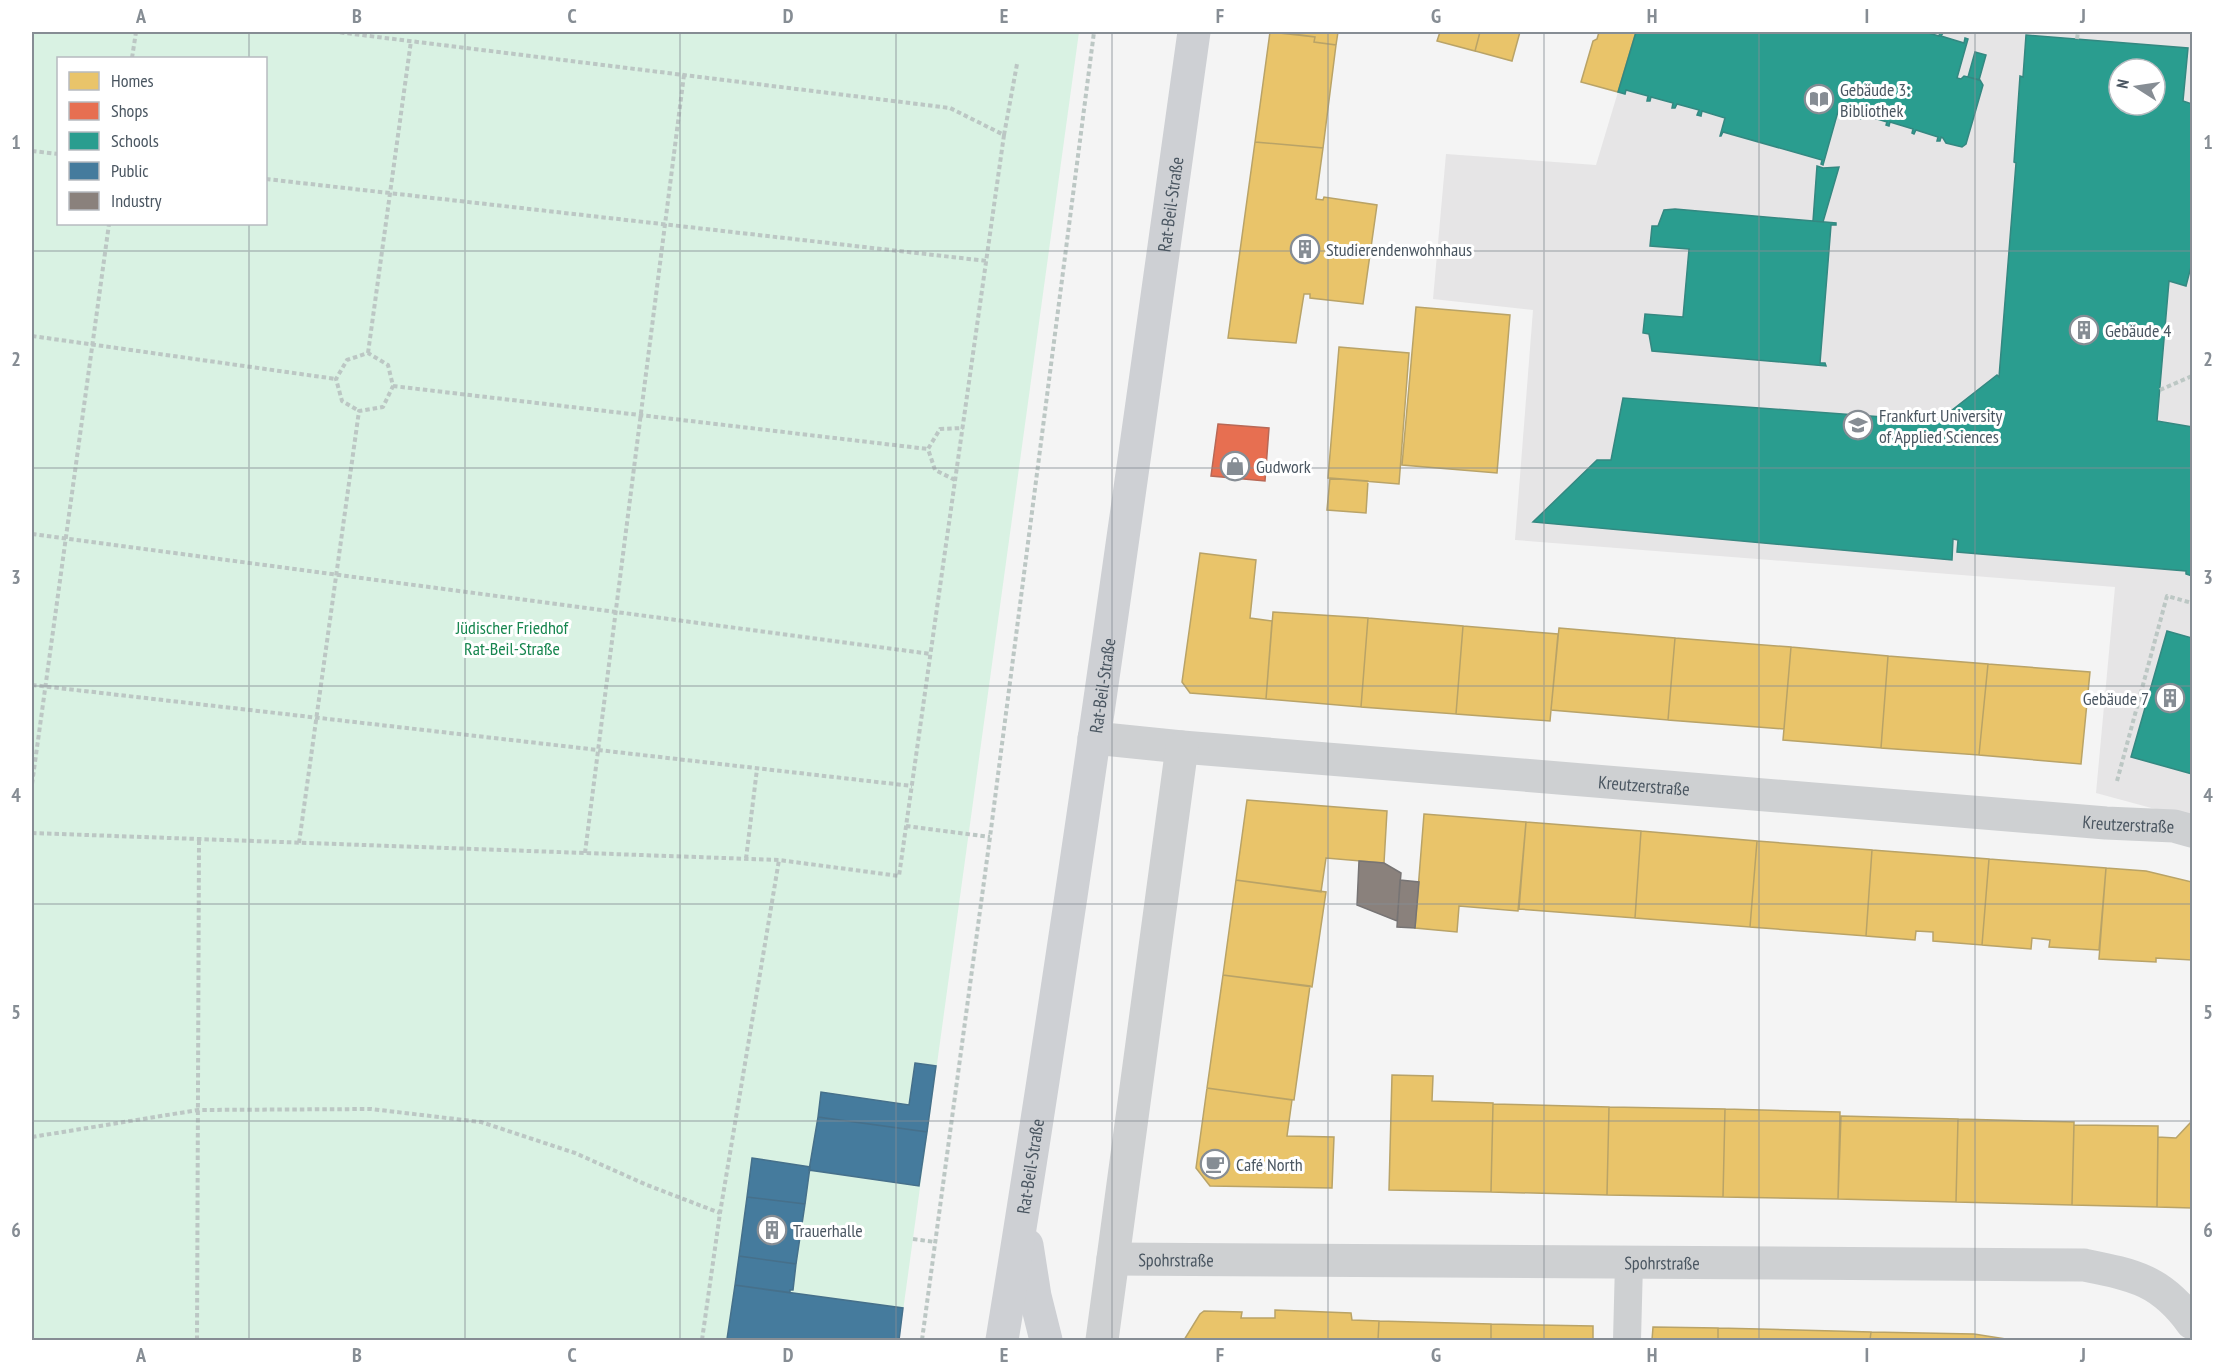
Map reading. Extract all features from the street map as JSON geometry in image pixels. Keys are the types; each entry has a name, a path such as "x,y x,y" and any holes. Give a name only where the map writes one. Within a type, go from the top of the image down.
{"main road":[{"name":"Rat-Beil-Straße","path":"1002,1341 1023,1216 1094,738 1194,32"},
{"path":"1023,1216 1035,1296 1046,1341"}],"street":[{"name":"Kreutzerstraße","path":"1094,738 2106,823 2174,826 2193,831"},
{"path":"1102,1341 1182,747"},
{"name":"Spohrstraße","path":"1113,1259 2084,1265 2120,1272 2155,1285 2182,1308 2193,1323"}],"lane":[{"path":"1627,1341 1629,1263"}],"path":[{"path":"132,57 136,32"},
{"path":"337,32 950,108 1005,135"},
{"path":"922,1341 1094,32"},
{"path":"2077,39 2078,32"},
{"path":"368,353 411,41"},
{"path":"32,833 779,860 899,876 1017,64"},
{"path":"585,854 684,75"},
{"path":"32,151 57,154"},
{"path":"267,179 987,261"},
{"path":"32,784 109,225"},
{"path":"32,336 336,379"},
{"path":"368,353 388,365 393,386 383,407 359,411 342,401 336,379 347,360 368,353"},
{"path":"2160,390 2193,376"},
{"path":"393,386 928,449"},
{"path":"299,843 359,411"},
{"path":"955,480 935,470 928,449 940,429 963,428"},
{"path":"32,534 931,654"},
{"path":"2106,823 2167,596 2193,603"},
{"path":"32,685 912,786"},
{"path":"746,859 758,769"},
{"path":"906,826 990,837"},
{"path":"196,1341 199,839"},
{"path":"702,1341 720,1213 779,860"},
{"path":"32,1137 198,1110 371,1109 481,1122 575,1154 646,1185 720,1213"},
{"path":"913,1239 935,1242"}],"shaded area":[{"name":"Frankfurt University of Applied Sciences","path":"1636,32 2192,32 2192,819 2096,793 2115,587 1515,540 1533,310 1433,299 1446,154 1596,165"}],"green space":[{"name":"Jüdischer Friedhof Rat-Beil-Straße","path":"32,32 1079,32 899,1340 32,1340"}],"building: Homes":[{"path":"1270,32 1315,37 1314,42 1336,45 1323,148 1255,142"},
{"path":"1278,32 1338,32 1336,45 1314,42 1315,37"},
{"path":"1440,32 1480,32 1475,51 1437,41"},
{"path":"1480,32 1520,32 1512,61 1475,51"},
{"path":"1599,32 1636,32 1618,92 1581,82 1593,41 1597,39"},
{"name":"Studierendenwohnhaus","path":"1255,142 1323,148 1316,199 1323,200 1324,197 1377,205 1363,304 1310,298 1310,294 1304,294 1296,343 1228,338"},
{"path":"1416,307 1510,315 1497,473 1402,465"},
{"path":"1339,347 1409,353 1399,484 1328,478"},
{"path":"1330,478 1368,481 1366,513 1327,510"},
{"path":"1200,553 1256,560 1250,618 1272,621 1266,699 1190,693 1182,682"},
{"path":"1273,612 1368,618 1361,707 1266,699"},
{"path":"1368,618 1463,626 1456,714 1361,707"},
{"path":"1463,626 1558,634 1550,721 1456,714"},
{"path":"1559,628 1675,638 1668,720 1551,710"},
{"path":"1675,638 1791,647 1784,729 1668,720"},
{"path":"1791,647 1888,656 1881,748 1783,740"},
{"path":"1888,656 1988,664 1979,755 1881,748"},
{"path":"1988,664 2090,672 2081,764 1979,755"},
{"path":"1247,800 1387,811 1384,863 1326,858 1321,892 1236,880"},
{"path":"1424,814 1526,822 1518,911 1459,906 1457,932 1415,928"},
{"path":"1526,822 1641,831 1635,918 1519,909"},
{"path":"1641,831 1757,841 1750,927 1635,918"},
{"path":"1757,841 1872,850 1866,936 1750,927"},
{"path":"1872,850 1989,859 1982,945 1933,941 1933,932 1916,931 1915,940 1866,936"},
{"path":"1989,859 2106,868 2099,950 2049,947 2050,940 2032,938 2031,949 1982,945"},
{"path":"2106,868 2146,871 2192,882 2192,960 2156,958 2156,962 2099,959"},
{"path":"1236,880 1326,892 1312,987 1223,975"},
{"path":"1223,975 1310,986 1294,1100 1207,1088"},
{"path":"1392,1075 1433,1076 1432,1101 1493,1103 1491,1192 1389,1190"},
{"path":"1207,1088 1292,1100 1287,1136 1334,1137 1332,1188 1210,1186 1196,1168"},
{"path":"1493,1104 1609,1107 1607,1195 1491,1192"},
{"path":"1609,1107 1725,1109 1723,1197 1607,1195"},
{"path":"1725,1109 1840,1112 1838,1199 1723,1197"},
{"path":"1841,1116 1958,1119 1956,1202 1838,1199"},
{"path":"1958,1119 2074,1122 2072,1205 1956,1202"},
{"path":"2192,1121 2192,1208 2157,1207 2158,1137 2176,1138"},
{"path":"2074,1125 2158,1126 2157,1207 2072,1205"},
{"path":"1275,1310 1351,1313 1352,1320 1379,1321 1378,1340 1184,1340 1204,1311 1242,1312 1241,1318 1275,1318"},
{"path":"1379,1321 1491,1324 1491,1340 1378,1340"},
{"path":"1491,1324 1593,1326 1593,1340 1491,1340"},
{"path":"1653,1327 1718,1328 1718,1340 1652,1340"},
{"path":"1718,1328 1871,1332 1870,1340 1718,1340"},
{"path":"1871,1332 1974,1334 2006,1339 1870,1340"}],"building: Shops":[{"path":"1218,424 1269,428 1265,481 1211,476"}],"building: Schools":[{"name":"Gebäude 3: Bibliothek","path":"1636,32 1925,32 1939,36 1940,32 1943,33 1941,36 1964,43 1965,38 1968,39 1957,78 1961,79 1964,76 1980,80 1983,85 1966,144 1962,147 1946,143 1941,137 1940,141 1937,141 1938,137 1916,130 1914,134 1913,129 1890,122 1889,126 1886,125 1887,122 1864,115 1861,119 1862,114 1839,108 1823,165 1822,160 1723,132 1720,136 1725,118 1702,111 1701,116 1697,115 1699,110 1677,104 1675,108 1672,108 1673,103 1651,97 1650,101 1647,101 1648,96 1626,90 1625,94 1618,92"},
{"name":"Gebäude 4","path":"2026,35 2188,48 2183,101 2192,104 2192,263 2186,286 2169,281 2157,421 2192,427 2192,576 2186,574 2186,571 1957,552 1958,540 1953,539 1952,560 1533,522 1597,460 1611,460 1623,398 1938,421 1997,375 1999,377 2016,163 2014,162 2020,76 2023,77"},
{"path":"1975,52 1986,55 1979,80 1968,77"},
{"path":"1817,166 1839,167 1823,222 1813,221"},
{"path":"1675,209 1836,223 1836,225 1831,225 1820,363 1825,363 1826,366 1652,351 1649,334 1643,333 1645,314 1683,317 1689,249 1650,246 1652,226 1658,226 1664,210"},
{"name":"Gebäude 7","path":"2167,631 2192,638 2192,774 2131,757"}],"building: Public":[{"path":"915,1063 936,1066 927,1132 818,1117 821,1092 909,1105"},
{"path":"818,1117 927,1132 919,1186 809,1170"},
{"path":"752,1158 810,1167 805,1204 747,1197"},
{"name":"Trauerhalle","path":"747,1197 805,1204 796,1264 739,1256"},
{"path":"739,1256 796,1264 793,1290 790,1290 790,1293 735,1285"},
{"path":"735,1285 903,1308 899,1340 727,1339"}],"building: Industry":[{"path":"1359,861 1384,863 1401,873 1397,921 1357,905"},
{"path":"1400,880 1419,882 1415,928 1397,927"}],"place":[{"name":"Gebäude 3: Bibliothek","path":"1819,99"},
{"name":"Studierendenwohnhaus","path":"1305,249"},
{"name":"Gebäude 4","path":"2084,330"},
{"name":"Frankfurt University of Applied Sciences","path":"1858,425"},
{"name":"Gudwork","path":"1235,466"},
{"name":"Gebäude 7","path":"2170,698"},
{"name":"Café North","path":"1215,1164"},
{"name":"Trauerhalle","path":"772,1230"}]}
